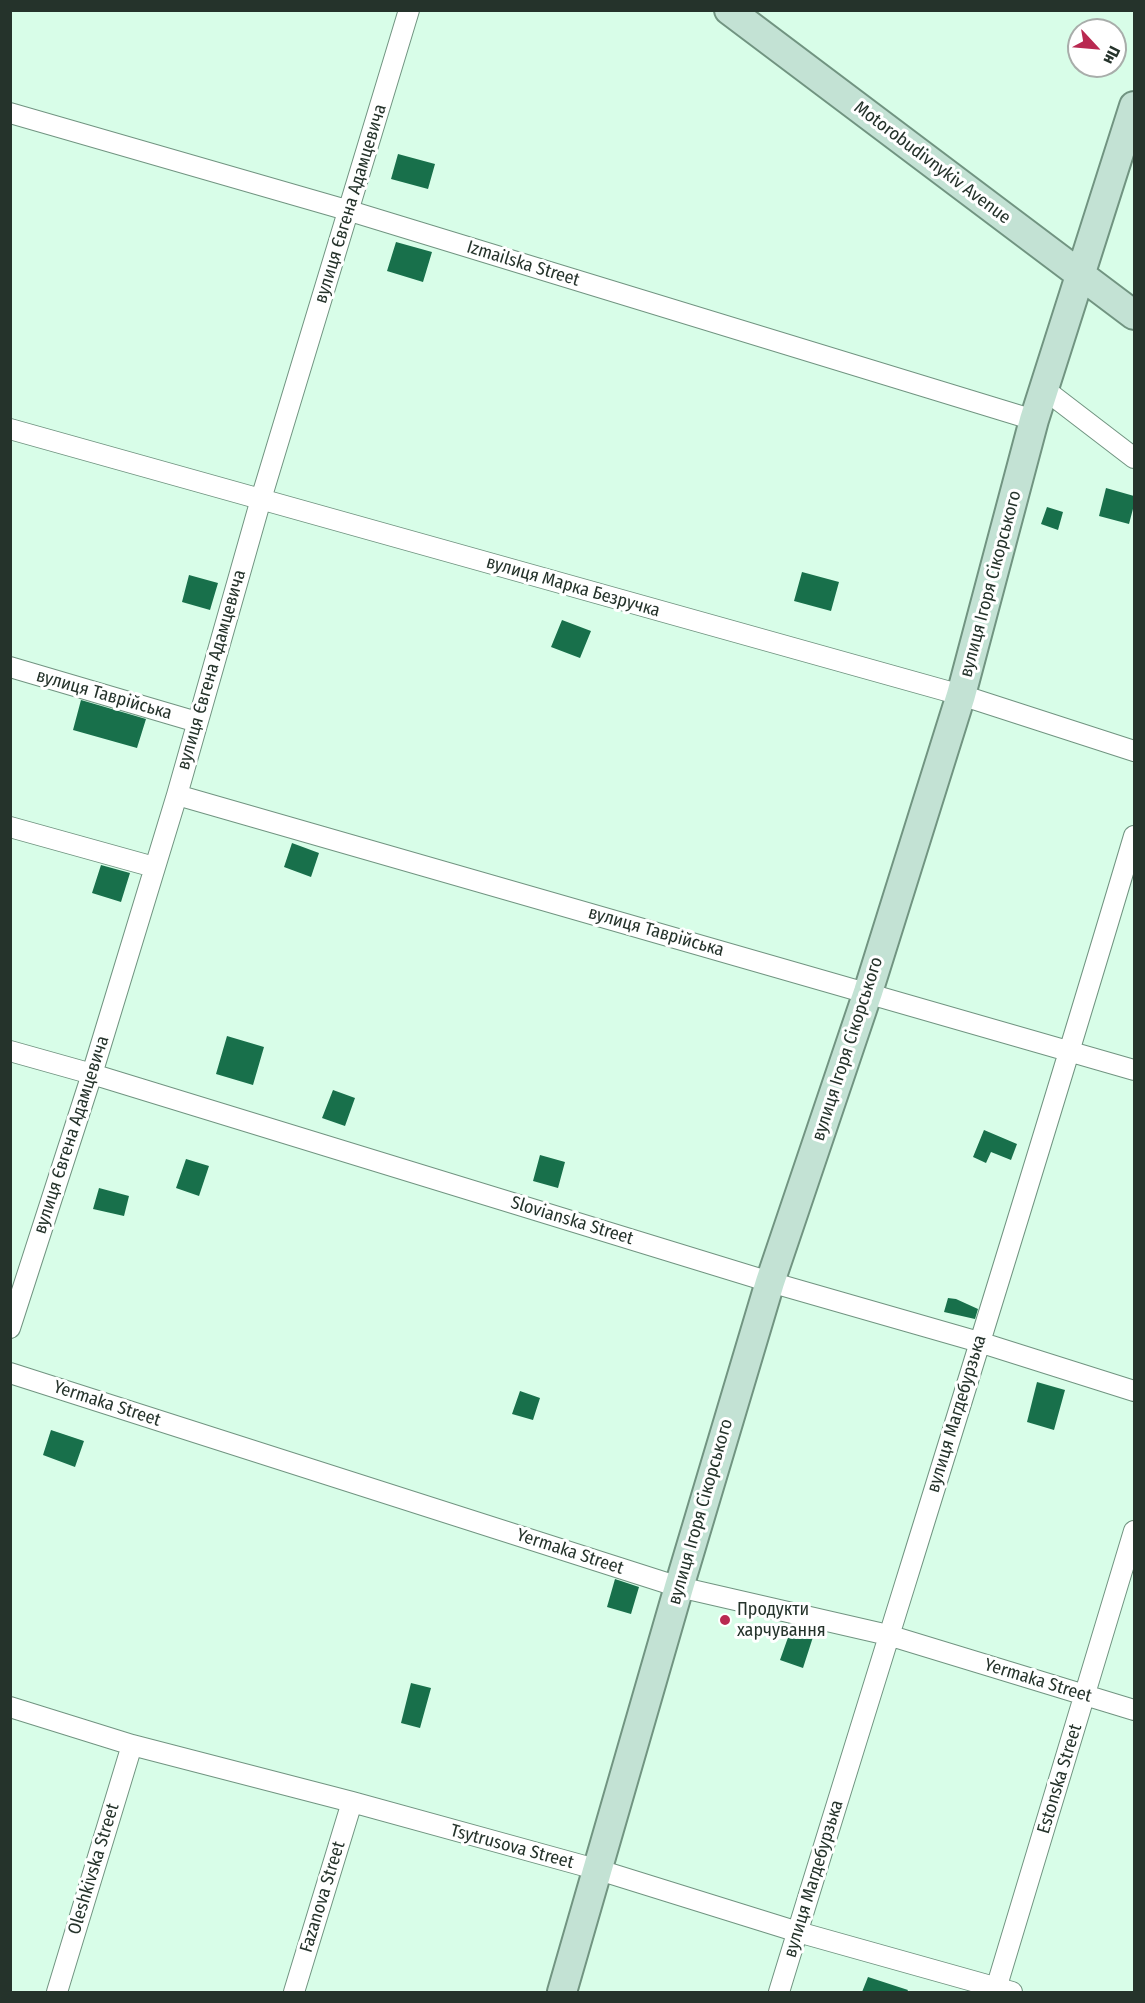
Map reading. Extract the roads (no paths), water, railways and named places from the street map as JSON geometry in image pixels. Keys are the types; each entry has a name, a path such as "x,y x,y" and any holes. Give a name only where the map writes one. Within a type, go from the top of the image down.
{"main road":[{"name":"Motorobudivnykiv Avenue","path":"729,10 1134,315"},
{"name":"вулиця Ігоря Сікорського","path":"562,1992 770,1282 867,992 961,695 1034,420 1134,106"}],"street":[{"name":"вулиця Євгена Адамцевича","path":"10,1328 92,1074 177,795 261,499 409,10"},
{"name":"Izmailska Street","path":"10,113 350,211 1034,420"},
{"path":"1044,388 1134,458"},
{"name":"вулиця Марка Безручка","path":"10,429 961,695 1134,751"},
{"name":"вулиця Таврійська","path":"10,667 197,722"},
{"name":"вулиця Таврійська","path":"177,795 1134,1070"},
{"path":"10,827 154,867"},
{"name":"вулиця Магдебурзька","path":"779,1992 1070,1051 1134,836"},
{"name":"Slovianska Street","path":"10,1051 92,1074 770,1282 979,1342 1134,1391"},
{"name":"Yermaka Street","path":"10,1373 679,1587 888,1635 1134,1710"},
{"name":"Estonska Street","path":"1001,1991 1134,1531"},
{"name":"Tsytrusova Street","path":"10,1707 132,1745 352,1802 599,1870 798,1932 1001,1991"},
{"name":"Oleshkivska Street","path":"57,1992 132,1745"},
{"name":"Fazanova Street","path":"294,1992 352,1802"}],"place":[{"name":"Продукти харчування","path":"725,1620"}]}
